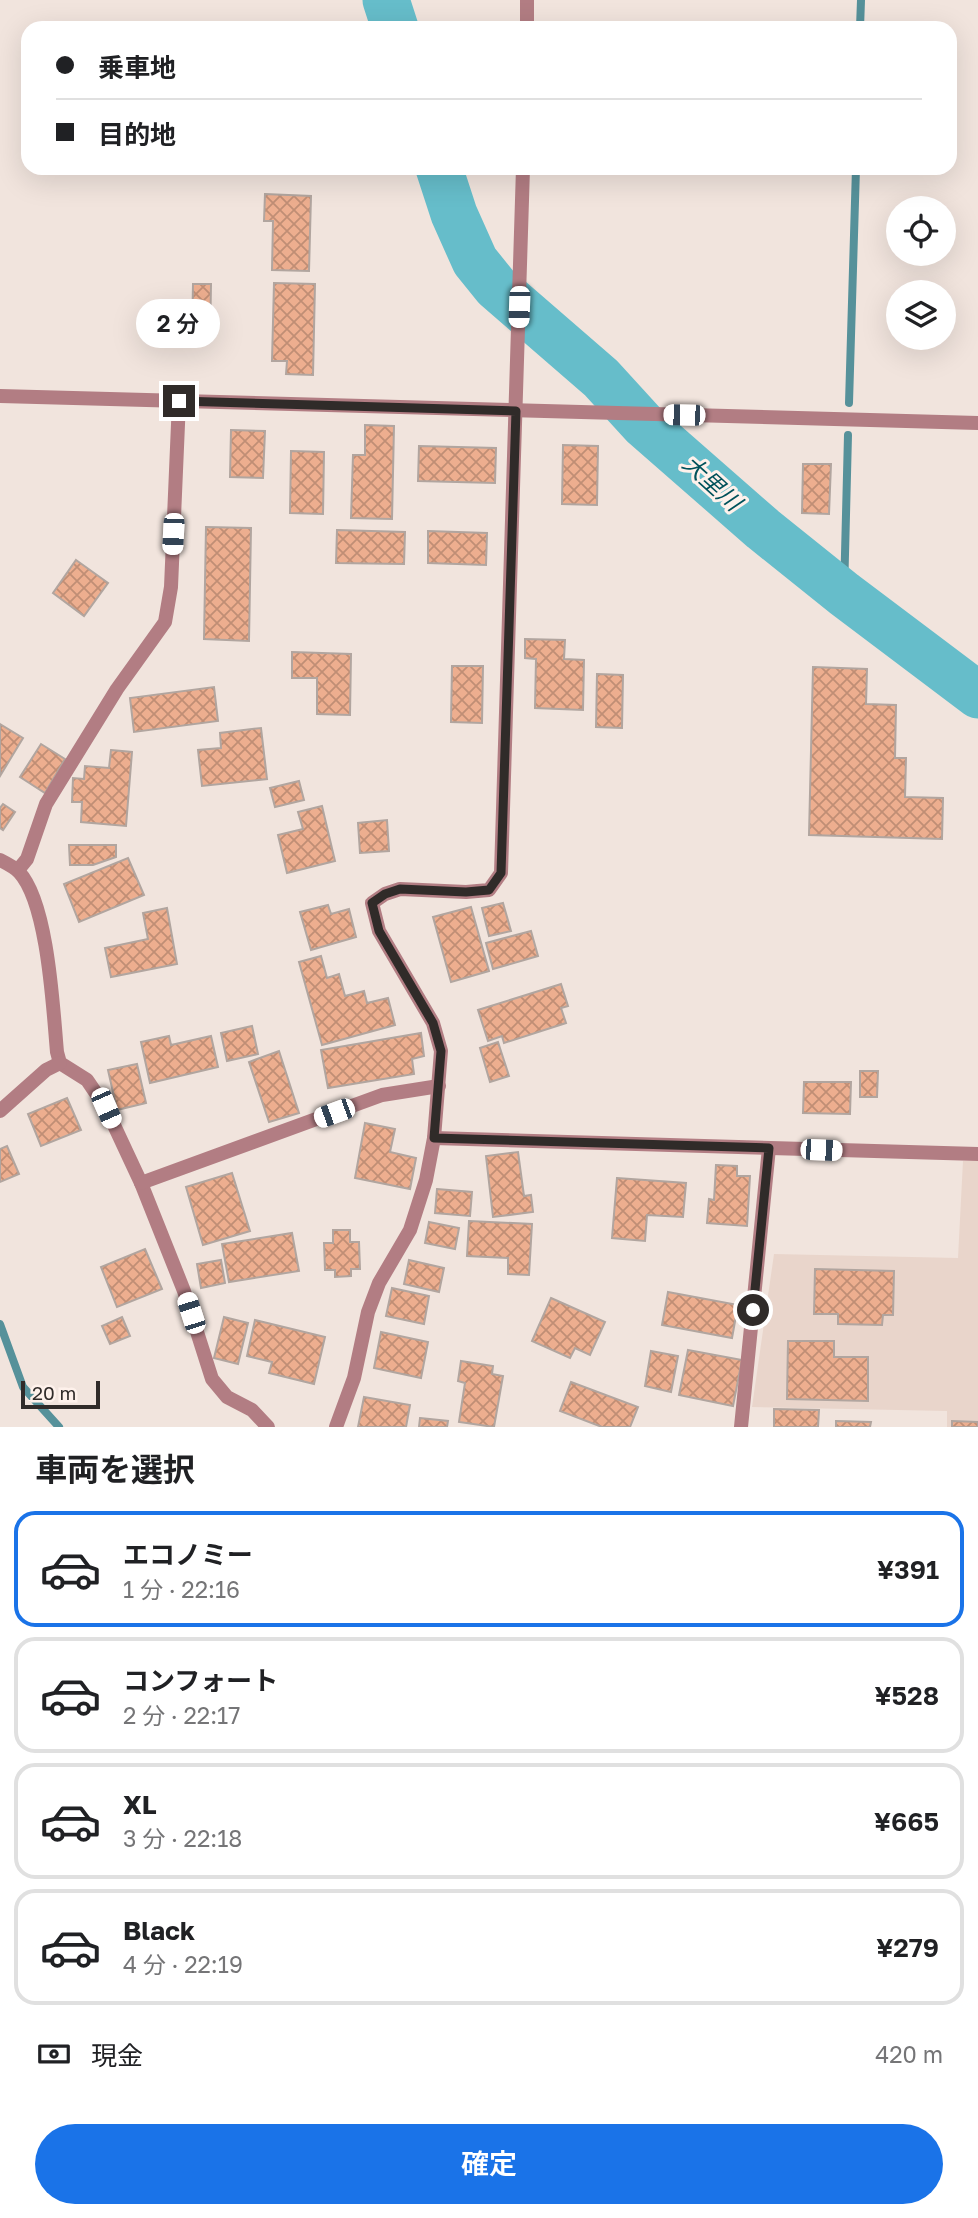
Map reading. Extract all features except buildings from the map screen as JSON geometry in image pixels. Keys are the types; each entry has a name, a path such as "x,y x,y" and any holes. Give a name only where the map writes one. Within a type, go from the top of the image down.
{"street":[{"path":"527,0 527,21"},
{"path":"336,1427 354,1378 368,1312 379,1283 410,1230 426,1180 434,1138 439,1086 441,1051 433,1023 379,931 372,903 385,894 400,889 466,892 489,890 501,873 523,175"},
{"path":"0,396 978,423"},
{"path":"18,870 27,859 46,804 117,689 165,622 171,587 179,401"},
{"path":"0,860 18,870 29,887 44,936 60,1063 87,1080 106,1108 141,1183 184,1291 212,1379 227,1397 252,1410 268,1427"},
{"path":"0,1111 46,1070 60,1063"},
{"path":"141,1183 382,1095 439,1086"},
{"path":"434,1138 978,1154"},
{"path":"741,1427 769,1148"}],"shaded area":[{"path":"963,1161 978,1161 978,1427 947,1427 947,1411 752,1407 774,1254 958,1258"}],"waterway":[{"name":"大里川","path":"386,0 393,21"},
{"path":"860,21 861,0"},
{"name":"大里川","path":"441,175 454,214 475,261 496,287 601,378 643,424 763,529 978,695"},
{"path":"849,403 856,175"},
{"path":"844,594 848,435"},
{"path":"0,1324 23,1387 59,1427"}],"route":[{"path":"179,401 516,411 501,873 489,890 466,892 400,889 385,894 372,903 379,931 433,1023 441,1051 434,1138 769,1148 753,1310"}]}
